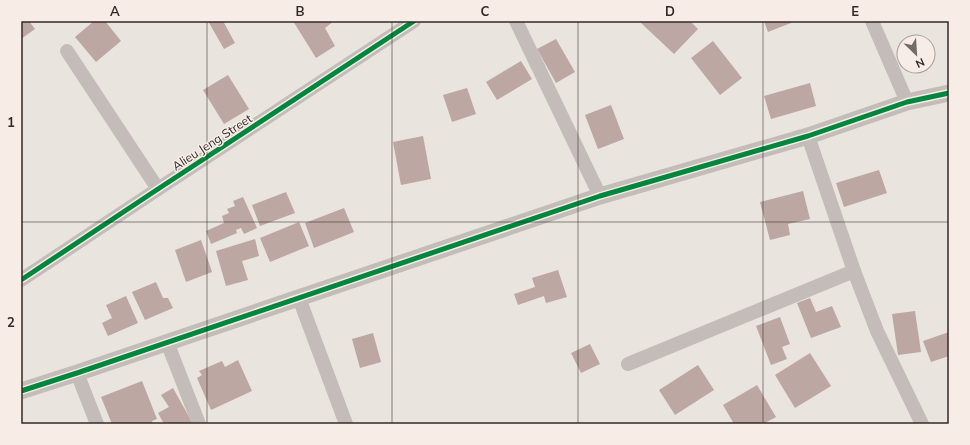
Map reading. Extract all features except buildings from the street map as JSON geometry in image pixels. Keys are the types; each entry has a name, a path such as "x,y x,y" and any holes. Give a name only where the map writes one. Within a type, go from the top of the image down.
{"street":[{"name":"Alieu Jeng Street","path":"21,280 414,21"},
{"path":"516,21 600,196"},
{"path":"872,21 907,102"},
{"path":"67,52 158,189"},
{"path":"21,391 600,196 808,136 907,102 949,93"},
{"path":"808,136 854,271 877,331 922,424"},
{"path":"628,364 854,271"},
{"path":"298,298 346,424"},
{"path":"168,342 199,424"},
{"path":"77,373 96,424"}],"cycle path":[{"path":"21,280 414,21"},
{"path":"21,391 600,196 808,136 907,102 949,93"}]}
